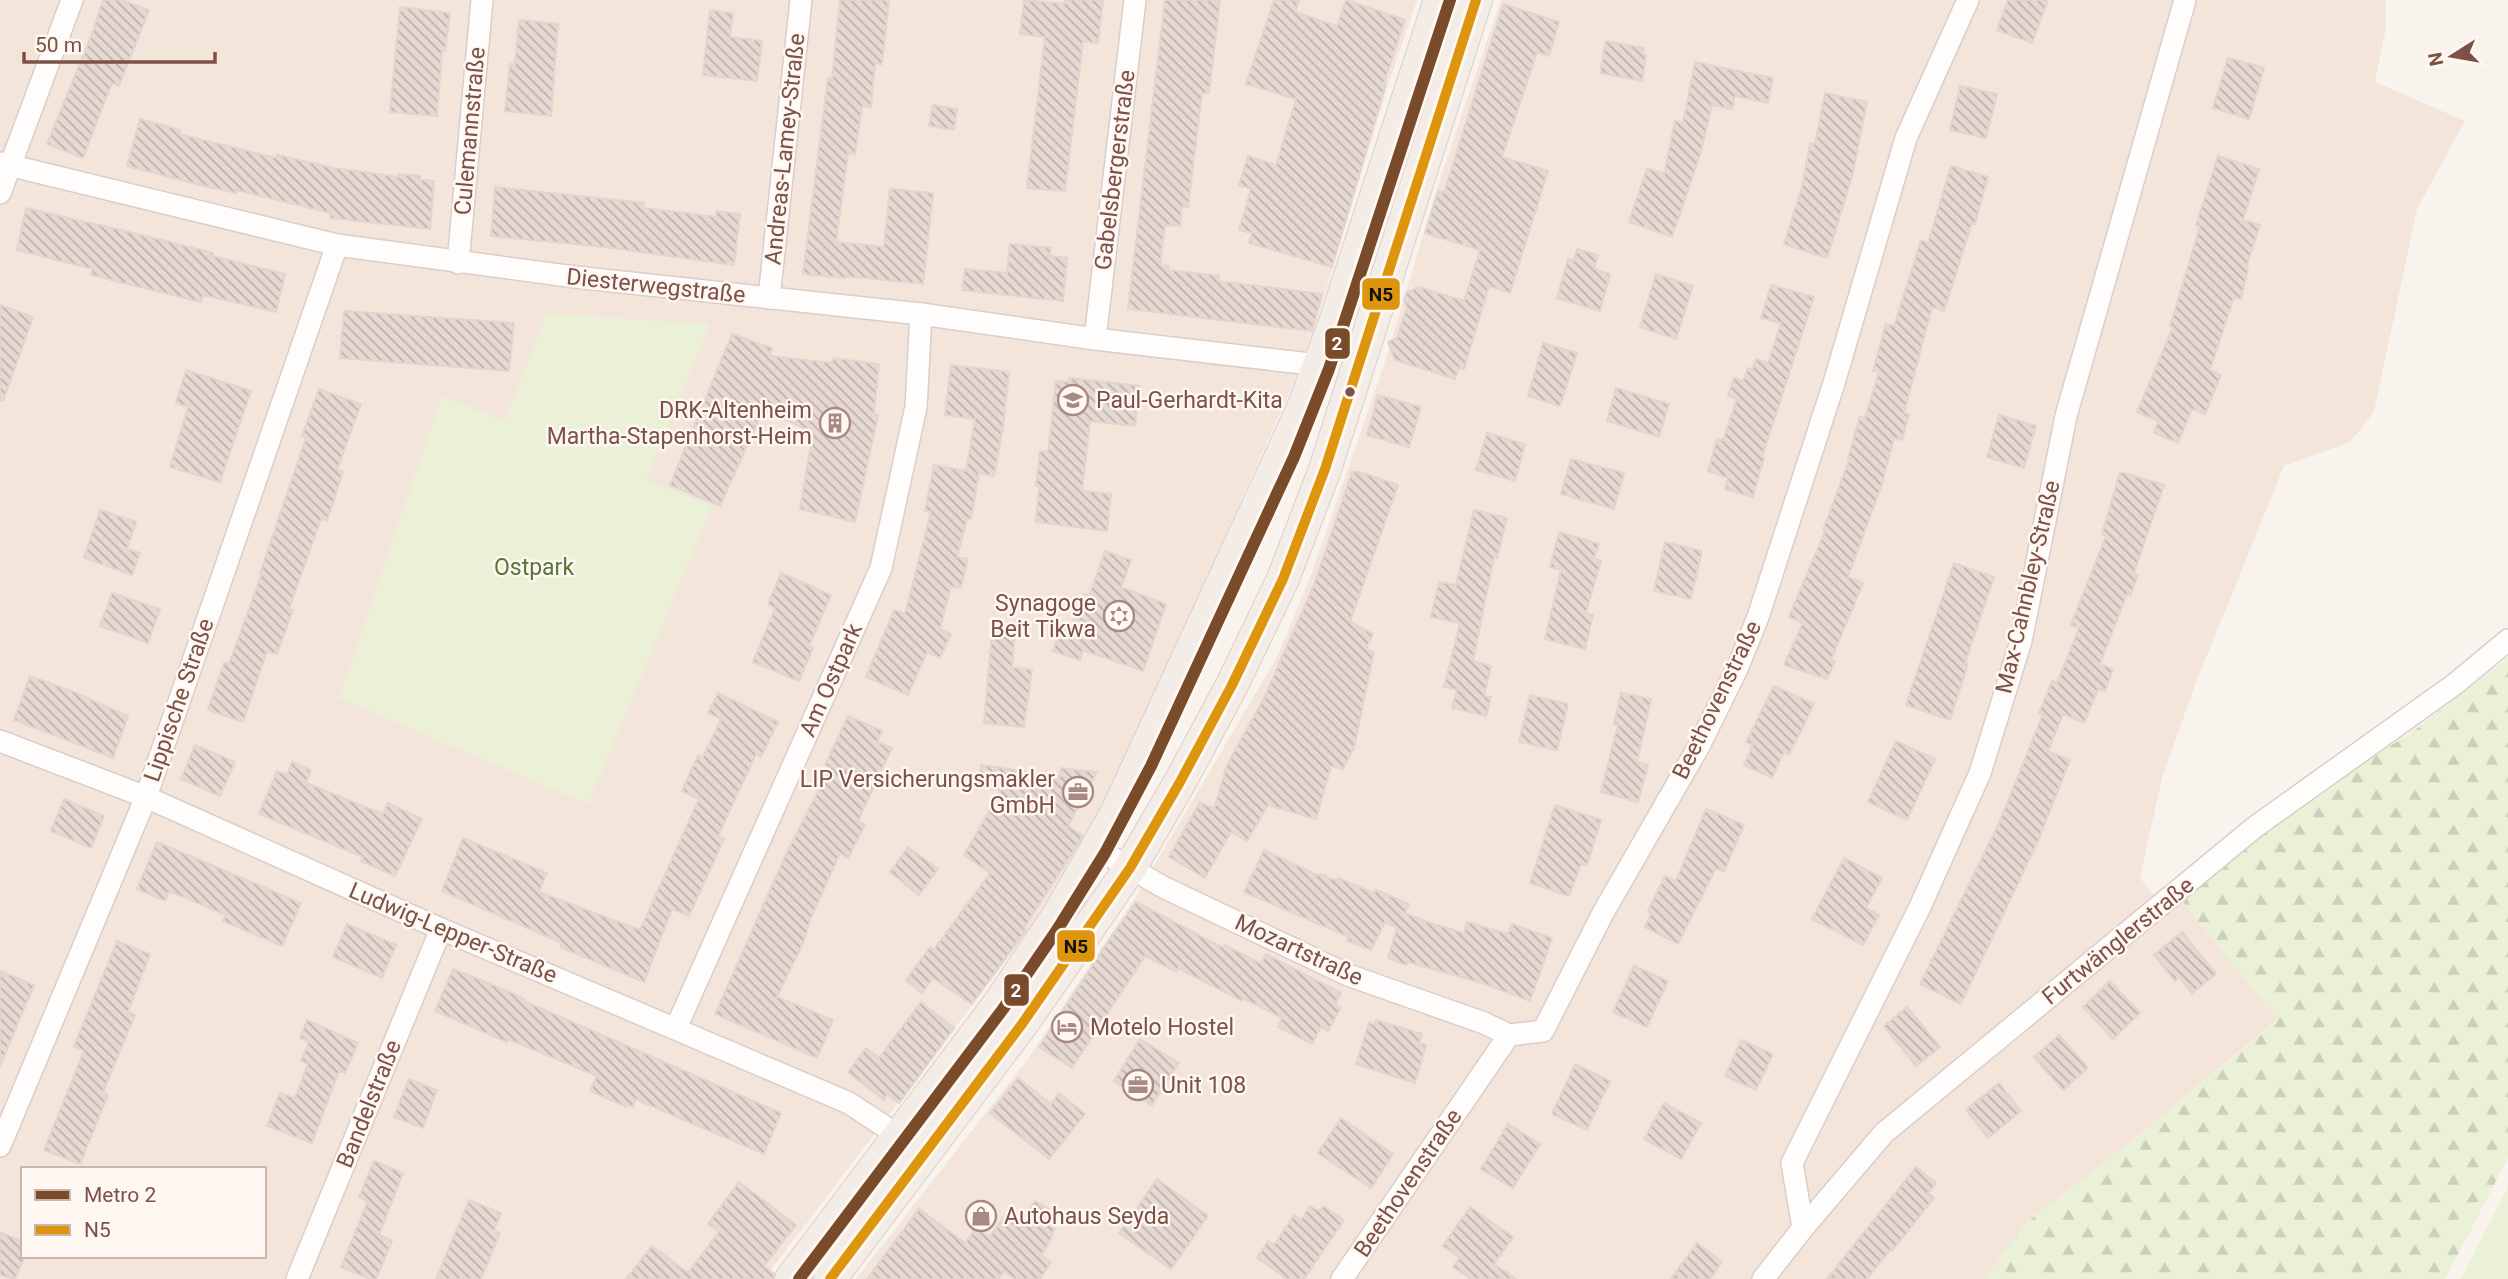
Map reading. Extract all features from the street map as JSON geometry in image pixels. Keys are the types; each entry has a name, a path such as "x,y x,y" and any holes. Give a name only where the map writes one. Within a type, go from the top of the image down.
{"main road":[{"path":"791,1279 998,1005 1058,916 1098,849 1141,763 1284,452 1319,365 1440,0"},
{"path":"830,1279 1022,1024 1130,868 1219,709 1283,579 1306,523 1476,0"},
{"path":"1319,365 1355,379"}],"street":[{"path":"0,193 5,164 72,0"},
{"name":"Culemannstraße","path":"458,263 482,0"},
{"name":"Andreas-Lamey-Straße","path":"769,298 801,0"},
{"name":"Gabelsbergerstraße","path":"1095,339 1135,0"},
{"name":"Beethovenstraße","path":"1342,1279 1509,1035 1543,1031 1603,913 1699,746 1737,669 1758,617 1834,383 1906,138 1968,0"},
{"name":"Max-Cahnbley-Straße","path":"1803,1228 1792,1163 1919,909 1980,773 2021,641 2066,416 2185,0"},
{"name":"Diesterwegstraße","path":"5,164 337,246 458,263 921,314 1095,339 1319,365"},
{"name":"Lippische Straße","path":"0,1146 146,797 337,246"},
{"name":"Am Ostpark","path":"676,1028 881,568 916,407 921,314"},
{"name":"Furtwänglerstraße","path":"1763,1279 1884,1133 2255,827 2455,684 2508,640"},
{"name":"Ludwig-Lepper-Straße","path":"0,741 146,797 441,929 849,1103 900,1136"},
{"name":"Mozartstraße","path":"1098,849 1130,868 1348,975 1484,1023 1509,1035"},
{"name":"Bandelstraße","path":"298,1279 441,929"}],"shaded area":[{"path":"0,0 1417,0 1389,82 1313,333 1291,389 1089,839 1030,929 764,1279 0,1279"},
{"path":"1501,0 2386,0 2386,28 2375,82 2465,121 2417,209 2374,412 2350,442 2284,466 2195,685 2162,778 2140,878 2152,893 2180,898 2278,1019 2121,1150 2027,1222 1984,1279 856,1279 1027,1060 1135,898 1277,657 1310,578 1383,368 1438,185"}],"green space":[{"name":"Ostpark","path":"547,314 710,324 646,480 712,506 588,804 339,698 442,396 505,421"},
{"path":"2508,658 2508,1158 2445,1279 1984,1279 2027,1222 2121,1150 2278,1020 2180,898 2321,789 2411,733"},
{"path":"2508,1187 2508,1279 2461,1279"}],"building":[{"path":"103,0 122,0 149,10 119,86 112,83 83,158 47,144"},
{"path":"840,0 889,0 882,64 875,63 871,107 862,106 855,154 848,153 836,242 884,247 890,189 933,193 923,284 803,274 828,78 832,79"},
{"path":"1024,0 1064,4 1065,0 1103,0 1098,43 1083,41 1065,191 1027,188 1045,37 1020,34"},
{"path":"1165,0 1220,0 1209,93 1202,93 1188,207 1182,206 1180,226 1165,225 1160,265 1169,266 1168,270 1219,276 1218,281 1322,294 1312,331 1128,309"},
{"path":"1274,0 1299,0 1295,12 1337,26 1346,0 1405,20 1384,83 1386,84 1332,267 1249,243 1252,233 1239,230 1251,189 1239,185 1248,156 1276,165 1296,99 1246,84"},
{"path":"2008,0 2048,0 2032,43 1997,30"},
{"path":"1503,4 1559,22 1549,56 1537,52 1502,157 1548,171 1510,293 1489,286 1464,369 1459,368 1455,379 1395,360 1388,342 1397,338 1407,307 1404,301 1406,293 1419,287 1464,301 1480,250 1425,233 1438,191 1444,193"},
{"path":"400,7 450,13 445,51 442,51 437,116 390,112"},
{"path":"710,10 733,13 730,37 762,41 757,81 703,75"},
{"path":"519,20 558,24 551,116 505,111 510,64 515,64"},
{"path":"1606,41 1644,48 1643,54 1646,55 1642,81 1600,73"},
{"path":"2228,58 2264,68 2249,119 2213,108"},
{"path":"1695,62 1773,78 1768,103 1735,96 1732,109 1712,105 1701,152 1672,237 1629,222 1647,168 1664,174 1675,121 1683,123"},
{"path":"1960,86 1997,94 1986,138 1950,130"},
{"path":"1825,93 1867,102 1852,177 1827,258 1784,244 1802,187 1810,143 1815,144"},
{"path":"933,105 957,109 954,130 929,126"},
{"path":"140,119 180,130 179,134 276,158 277,155 334,168 399,177 399,174 420,176 420,180 434,181 430,229 330,218 331,213 236,190 236,193 200,185 127,166"},
{"path":"2218,156 2259,169 2243,220 2260,225 2246,268 2248,269 2241,299 2234,297 2210,370 2221,375 2205,414 2192,409 2178,443 2154,433 2158,421 2137,412 2173,327 2170,326 2200,226 2196,225"},
{"path":"1951,166 1988,177 1975,224 1972,223 1944,311 1932,307 1904,413 1909,414 1902,440 1894,438 1881,487 1848,577 1863,583 1831,660 1835,662 1827,679 1784,665 1803,623 1789,617 1825,531 1823,530 1850,458 1860,416 1865,418 1879,372 1873,371 1886,324 1894,326 1921,240 1928,243"},
{"path":"495,187 644,203 643,208 716,217 717,211 740,214 734,265 605,247 491,236"},
{"path":"26,208 213,253 213,256 285,274 276,312 203,295 201,302 91,275 92,269 17,250"},
{"path":"1010,244 1051,248 1050,256 1067,258 1063,301 962,290 965,269 1007,273"},
{"path":"1577,249 1598,255 1594,269 1610,274 1600,311 1557,298 1568,259 1574,261"},
{"path":"1656,274 1693,286 1676,339 1640,327"},
{"path":"1771,285 1814,297 1762,457 1764,458 1753,497 1725,489 1728,478 1708,471 1717,439 1723,440 1737,399 1728,396 1734,378 1743,381 1748,368 1752,370 1756,359 1768,363 1781,323 1761,318"},
{"path":"0,305 33,317 3,401 0,400"},
{"path":"344,311 514,323 509,371 340,358"},
{"name":"DRK-Altenheim Martha-Stapenhorst-Heim","path":"732,334 772,348 770,356 832,363 833,358 879,364 874,413 878,415 855,522 800,509 813,432 763,410 720,506 670,485"},
{"path":"1543,343 1577,353 1560,406 1528,396"},
{"path":"951,365 1009,372 1003,427 994,476 979,473 971,519 967,518 957,557 968,559 961,588 951,586 940,629 951,634 940,658 927,652 908,695 866,677 894,610 905,614 931,512 925,511 934,465 966,471 975,419 945,415"},
{"path":"186,370 251,391 220,482 170,467 188,407 176,403"},
{"path":"1069,378 1139,386 1135,426 1090,421 1082,491 1111,494 1107,531 1036,522 1040,451 1048,452 1056,381 1069,382"},
{"path":"1616,388 1669,404 1659,437 1607,421"},
{"path":"319,389 361,404 337,470 343,472 327,521 321,519 289,609 293,610 277,654 267,651 243,722 208,710 224,663 229,664 262,573 306,438 302,436"},
{"path":"1378,395 1421,407 1409,447 1367,435"},
{"path":"1999,415 2036,426 2024,468 1987,457"},
{"path":"1487,433 1525,444 1515,481 1476,470"},
{"path":"1571,459 1624,473 1614,509 1561,494"},
{"path":"1352,472 1360,472 1398,485 1350,622 1373,634 1366,649 1374,652 1354,748 1343,769 1331,766 1316,819 1268,805 1247,841 1231,832 1205,878 1169,857 1200,802 1214,809 1227,765 1264,698 1314,585"},
{"path":"2120,472 2164,485 2134,573 2138,575 2130,596 2127,594 2100,664 2113,669 2105,691 2098,689 2084,723 2063,714 2048,751 2070,760 2038,841 1961,1004 1920,984 1999,823 2043,714 2039,713 2052,681 2057,683 2079,628 2071,625 2106,536 2102,534"},
{"path":"100,510 136,522 127,549 140,553 132,575 84,558"},
{"path":"1474,510 1507,518 1497,558 1494,557 1473,661 1491,666 1484,696 1491,697 1486,716 1452,708 1457,690 1444,687 1460,623 1431,617 1439,582 1456,585"},
{"path":"1559,532 1599,544 1594,558 1601,561 1586,613 1593,615 1585,649 1545,639 1561,570 1550,567"},
{"path":"1665,542 1702,551 1691,599 1654,591"},
{"name":"Synagoge Beit Tikwa","path":"1105,551 1131,560 1121,587 1166,604 1143,671 1083,650 1080,660 1053,651 1061,628 1070,631 1084,594 1089,596"},
{"path":"1954,563 1994,577 1965,663 1968,664 1950,720 1906,705"},
{"path":"781,573 831,595 809,646 813,648 799,681 753,662 775,608 768,604"},
{"path":"112,593 160,609 148,643 100,626"},
{"path":"992,631 1015,633 1012,667 1032,670 1024,727 984,723"},
{"path":"30,676 128,716 113,758 14,720"},
{"path":"1774,686 1814,704 1789,755 1784,752 1772,778 1744,765 1753,745 1746,742"},
{"path":"718,693 778,722 761,757 756,754 718,836 724,839 689,916 672,909 644,982 560,947 562,943 442,891 463,838 547,873 539,892 640,930 699,799 682,791 698,755 703,757 721,719 708,713"},
{"path":"1621,693 1651,699 1637,762 1648,765 1638,802 1601,792 1618,725 1614,724"},
{"path":"1530,695 1568,704 1557,750 1519,742"},
{"path":"848,716 882,731 877,742 892,748 858,821 865,825 848,858 840,853 810,920 804,941 777,997 833,1020 817,1058 715,1014 787,852 830,768 825,765"},
{"path":"1896,741 1935,759 1907,820 1868,802"},
{"path":"195,745 235,762 220,796 181,779"},
{"path":"292,762 311,770 306,783 383,814 388,803 422,819 395,876 361,861 363,857 259,814 277,771 287,775"},
{"path":"981,765 1060,776 1061,768 1097,772 1068,826 1083,836 1024,928 1026,930 972,1004 933,978 922,993 906,980 930,947 934,949 990,873 964,855 1001,790 978,787"},
{"path":"64,799 104,816 91,848 51,831"},
{"path":"1555,805 1601,820 1587,865 1581,864 1569,896 1530,883"},
{"path":"1706,809 1744,825 1724,872 1716,868 1678,944 1645,927 1651,913 1648,911 1665,876 1676,881"},
{"path":"157,842 301,903 282,946 223,921 226,915 169,891 165,901 137,889"},
{"path":"908,847 938,869 919,895 890,872"},
{"path":"1264,850 1319,876 1320,874 1337,881 1338,878 1409,904 1405,913 1427,922 1464,933 1467,922 1508,934 1512,924 1552,938 1530,1001 1482,983 1408,962 1406,965 1388,958 1397,927 1385,922 1371,950 1347,941 1349,937 1244,892"},
{"path":"1844,858 1882,878 1866,908 1879,915 1863,945 1812,919"},
{"path":"1136,902 1223,948 1225,945 1261,964 1266,954 1341,993 1335,1005 1341,1007 1328,1031 1321,1027 1312,1044 1278,1027 1282,1018 1178,968 1176,972 1145,956 1072,1068 1039,1047"},
{"path":"347,924 396,945 382,978 333,957"},
{"path":"2182,932 2216,974 2192,993 2179,977 2175,981 2154,955"},
{"path":"117,941 150,954 128,1012 135,1015 103,1092 108,1095 80,1164 44,1150 84,1051 74,1046"},
{"path":"1634,966 1668,981 1647,1027 1613,1012"},
{"path":"453,969 781,1113 764,1154 635,1099 633,1107 627,1104 626,1107 590,1091 597,1076 435,1011"},
{"path":"0,971 34,985 0,1066"},
{"path":"2110,981 2140,1013 2113,1039 2083,1007"},
{"path":"921,1002 954,1028 899,1103 887,1094 884,1100 848,1072 866,1048 879,1058"},
{"path":"1907,1007 1940,1047 1916,1066 1884,1026"},
{"path":"307,1020 358,1043 345,1073 339,1071 312,1143 267,1126 280,1093 295,1098 308,1064 301,1061 309,1042 300,1038"},
{"path":"1376,1020 1422,1034 1419,1043 1426,1045 1415,1083 1356,1064 1369,1022 1374,1025"},
{"path":"2059,1035 2088,1068 2063,1090 2034,1057"},
{"path":"1140,1039 1179,1063 1152,1105 1114,1081"},
{"path":"1741,1040 1773,1054 1756,1090 1725,1076"},
{"path":"1575,1064 1610,1081 1587,1130 1552,1114"},
{"path":"1018,1078 1051,1104 1059,1093 1085,1114 1049,1159 990,1113"},
{"path":"409,1079 437,1090 423,1128 394,1117"},
{"path":"1999,1083 2021,1111 1988,1138 1966,1110"},
{"path":"1664,1103 1701,1123 1681,1159 1644,1139"},
{"path":"1341,1118 1393,1154 1371,1188 1318,1153"},
{"path":"1508,1124 1540,1144 1513,1188 1481,1169"},
{"path":"374,1161 403,1173 379,1235 392,1241 376,1279 370,1279 341,1267 368,1201 359,1197"},
{"path":"1916,1167 1936,1183 1928,1193 1934,1198 1892,1251 1890,1250 1867,1279 1827,1279"},
{"path":"1157,1179 1208,1216 1171,1269 1119,1233"},
{"path":"739,1182 796,1225 764,1266 774,1274 773,1279 626,1279 652,1246 688,1273 719,1232 708,1224"},
{"path":"469,1200 501,1213 494,1231 500,1233 481,1279 436,1279"},
{"path":"1035,1201 1059,1215 1050,1241 1041,1255 1051,1262 1040,1279 1015,1279 1004,1271 998,1279 867,1279 919,1209 965,1243 976,1228 989,1237 1006,1215 1020,1221"},
{"path":"1310,1206 1319,1211 1323,1206 1344,1220 1304,1279 1287,1279 1257,1258 1268,1241 1274,1245 1294,1215 1301,1220"},
{"path":"1470,1207 1513,1237 1494,1264 1516,1279 1471,1279 1453,1267 1460,1258 1443,1246"},
{"path":"0,1232 21,1241 23,1261 15,1279 0,1275"},
{"path":"1697,1243 1722,1262 1710,1279 1671,1279"}],"metro line":[{"name":"2","path":"799,1279 1003,1009 1105,853 1151,766 1294,457 1329,369 1450,0"}],"transit line":[{"name":"N5","path":"830,1279 1022,1024 1130,868 1232,685 1283,579 1325,469 1476,0"}],"place":[{"name":"Paul-Gerhardt-Kita","path":"1073,400"},
{"name":"DRK-Altenheim Martha-Stapenhorst-Heim","path":"835,423"},
{"name":"Synagoge Beit Tikwa","path":"1119,616"},
{"name":"LIP Versicherungsmakler GmbH","path":"1078,792"},
{"name":"Motelo Hostel","path":"1067,1027"},
{"name":"Unit 108","path":"1138,1085"},
{"name":"Autohaus Seyda","path":"981,1216"}]}
